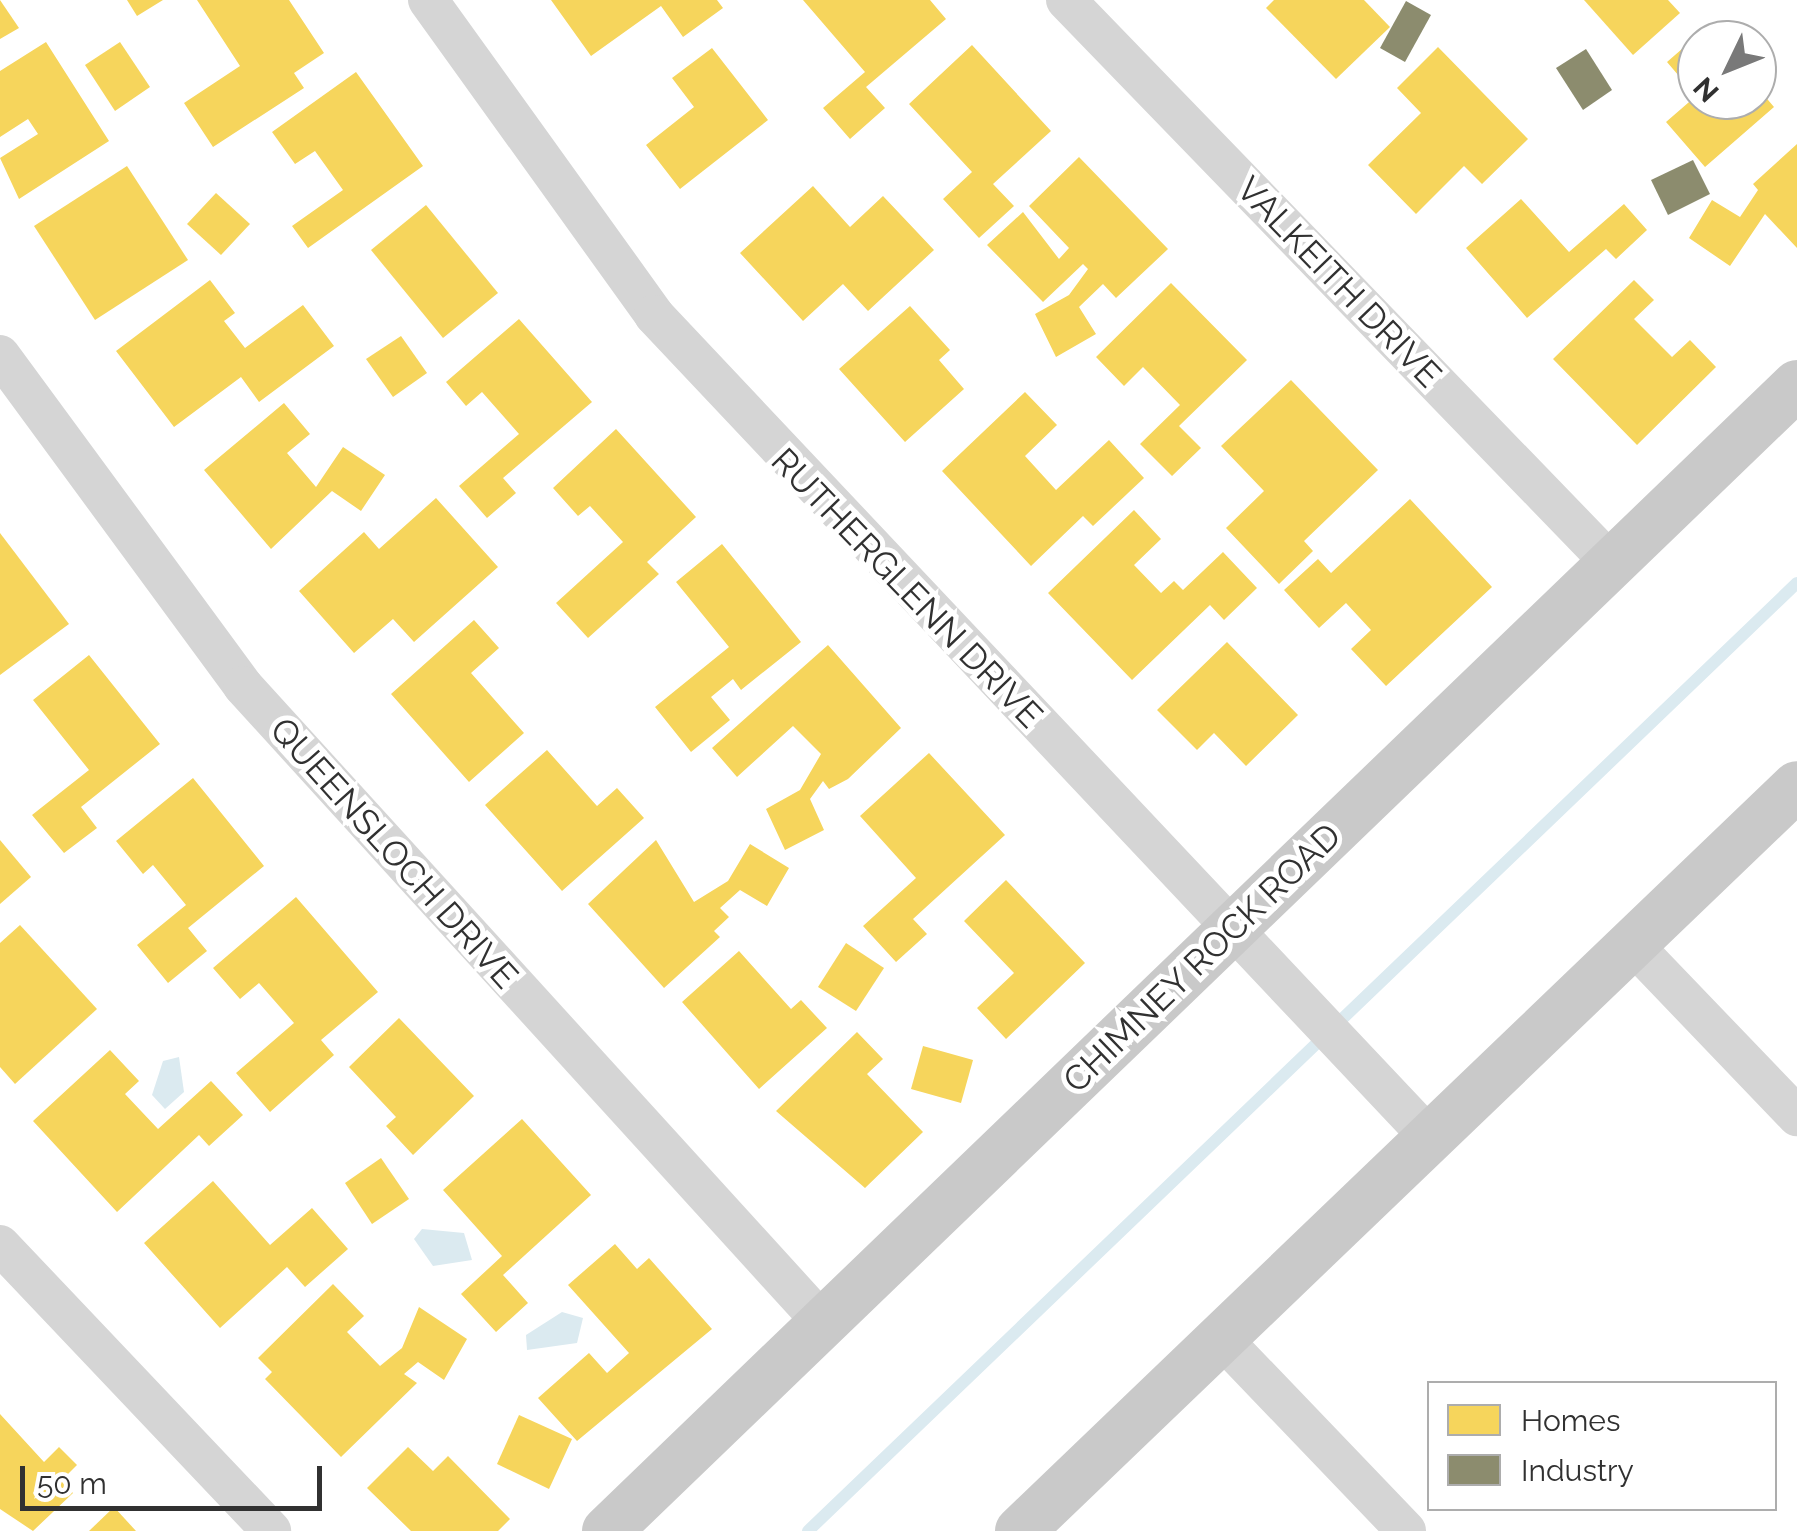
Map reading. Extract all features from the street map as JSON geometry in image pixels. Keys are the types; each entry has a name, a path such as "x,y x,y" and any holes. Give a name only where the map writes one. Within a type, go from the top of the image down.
{"main road":[{"name":"CHIMNEY ROCK ROAD","path":"606,1531 1797,384"},
{"path":"1020,1531 1224,1341 1797,786"}],"street":[{"name":"RUTHERGLENN DRIVE","path":"428,0 654,314 1430,1138"},
{"name":"VALKEITH DRIVE","path":"1066,0 1612,563"},
{"name":"QUEENSLOCH DRIVE","path":"0,354 243,686 823,1322"},
{"path":"1634,946 1797,1116"},
{"path":"0,1245 271,1531"},
{"path":"1224,1341 1406,1531"}],"shaded area":[{"path":"179,1057 184,1092 165,1109 152,1095 163,1061"},
{"path":"422,1229 464,1233 472,1260 433,1266 414,1239"},
{"path":"562,1312 583,1318 577,1343 527,1350 526,1335"}],"building: Homes":[{"path":"0,0 19,28 0,39"},
{"path":"127,0 163,0 137,16"},
{"path":"197,0 289,0 324,53 294,73 304,88 213,147 184,103 240,66"},
{"path":"551,0 717,0 723,8 683,37 661,6 591,56"},
{"path":"803,0 930,0 946,19 866,87 885,108 850,139 823,108 865,72"},
{"path":"1274,0 1364,0 1390,27 1336,79 1266,8"},
{"path":"1584,0 1668,0 1680,13 1633,55"},
{"path":"46,42 109,141 19,199 0,158 38,134 28,119 0,137 0,71"},
{"path":"120,42 150,87 115,111 85,65"},
{"path":"972,45 1051,131 993,184 1014,206 979,238 943,199 972,172 909,104"},
{"path":"1438,47 1528,139 1482,184 1464,166 1416,214 1368,165 1421,113 1397,88"},
{"path":"712,48 768,120 680,189 646,145 694,107 672,78"},
{"path":"1677,53 1677,74 1667,62"},
{"path":"356,72 423,166 308,248 292,226 343,190 315,151 295,164 272,132"},
{"path":"1677,112 1677,120 1759,120 1705,167 1666,122"},
{"path":"1797,144 1797,248 1765,214 1730,266 1689,238 1712,200 1740,217 1758,190 1753,184"},
{"path":"1079,157 1168,249 1116,298 1103,284 1079,307 1096,334 1056,357 1035,314 1069,295 1088,269 1083,264 1043,302 987,245 1023,212 1059,259 1069,248 1029,206"},
{"path":"127,166 188,260 95,320 34,226"},
{"path":"813,186 850,227 883,196 934,250 868,311 843,284 803,321 740,253"},
{"path":"216,193 250,224 221,255 187,224"},
{"path":"1521,199 1569,252 1624,204 1647,230 1616,259 1606,249 1527,318 1466,248"},
{"path":"426,205 498,293 443,338 371,250"},
{"path":"210,280 235,313 224,321 245,348 303,305 334,346 259,402 241,377 174,427 116,351"},
{"path":"1634,280 1654,300 1634,319 1672,357 1690,340 1716,367 1637,445 1553,359"},
{"path":"1171,283 1247,360 1179,426 1201,448 1172,476 1140,444 1180,405 1143,367 1124,386 1096,357"},
{"path":"910,306 950,350 939,360 964,389 905,442 839,369"},
{"path":"519,319 592,402 503,478 516,493 487,518 459,486 519,434 482,392 466,406 446,382"},
{"path":"401,336 427,373 393,397 366,359"},
{"path":"1291,380 1378,470 1304,541 1313,551 1279,584 1226,528 1264,491 1221,446"},
{"path":"1025,392 1057,425 1025,456 1056,490 1109,440 1144,478 1093,526 1083,516 1031,566 942,471"},
{"path":"284,403 310,434 287,453 316,487 343,447 385,475 361,511 332,491 271,549 204,470"},
{"path":"616,429 696,517 647,562 659,574 588,638 556,603 623,542 590,506 578,516 553,488"},
{"path":"436,498 498,567 414,642 393,619 354,653 299,591 364,532 379,549"},
{"path":"1410,499 1492,587 1386,686 1351,649 1371,630 1346,603 1319,628 1284,590 1318,559 1331,573"},
{"path":"1134,510 1161,539 1134,565 1161,593 1174,581 1183,590 1223,552 1257,588 1224,620 1210,605 1132,680 1048,593"},
{"path":"0,533 69,624 0,675"},
{"path":"722,544 801,642 741,690 733,679 711,697 730,720 691,752 655,707 729,647 676,582"},
{"path":"474,620 499,648 471,673 524,733 469,782 391,694"},
{"path":"1227,642 1298,715 1246,766 1214,733 1197,750 1157,710"},
{"path":"828,645 901,728 848,779 829,789 823,781 810,799 824,830 785,850 766,809 800,790 821,754 793,726 737,777 712,748"},
{"path":"89,655 160,744 81,807 97,828 64,853 32,815 89,770 33,700"},
{"path":"547,750 597,806 617,788 644,818 562,891 485,805"},
{"path":"929,753 1005,835 913,919 927,934 896,962 863,926 916,878 860,816"},
{"path":"193,778 264,866 188,928 207,951 168,983 137,945 186,905 153,865 143,874 116,841"},
{"path":"0,840 31,877 0,904"},
{"path":"656,840 694,902 728,881 750,844 789,868 767,906 740,890 720,908 729,917 714,931 720,937 664,988 588,904"},
{"path":"1006,880 1085,963 1006,1039 977,1008 1014,973 964,921"},
{"path":"296,897 378,992 321,1040 334,1055 270,1112 236,1073 294,1023 259,983 240,999 213,968"},
{"path":"20,925 97,1009 15,1084 0,1067 0,943"},
{"path":"846,943 884,968 856,1011 818,987"},
{"path":"739,951 791,1009 801,1000 827,1028 759,1089 682,1002"},
{"path":"399,1018 474,1096 413,1155 386,1126 396,1117 349,1067"},
{"path":"857,1032 883,1059 867,1074 923,1132 865,1188 776,1111"},
{"path":"923,1046 973,1060 961,1103 911,1089"},
{"path":"110,1050 139,1081 125,1094 158,1129 211,1081 243,1115 209,1146 199,1135 117,1212 33,1121"},
{"path":"522,1119 591,1195 503,1275 528,1303 496,1332 461,1294 502,1256 443,1190"},
{"path":"381,1158 409,1199 372,1224 345,1183"},
{"path":"213,1181 270,1245 312,1208 348,1249 305,1287 287,1267 220,1328 144,1243"},
{"path":"615,1244 637,1269 649,1258 712,1329 577,1441 538,1398 589,1353 607,1373 629,1353 568,1285"},
{"path":"333,1284 364,1316 347,1332 380,1366 402,1348 419,1307 467,1339 444,1380 418,1362 404,1374 417,1383 341,1457 265,1379 272,1372 258,1358"},
{"path":"0,1414 44,1462 59,1447 77,1465 61,1481 73,1493 33,1531 0,1509"},
{"path":"519,1415 572,1439 549,1489 497,1464"},
{"path":"408,1447 433,1471 448,1456 510,1519 498,1531 411,1531 367,1488"},
{"path":"114,1507 136,1531 89,1531"}],"building: Industry":[{"path":"1406,1 1431,15 1405,62 1380,48"},
{"path":"1586,49 1612,90 1583,110 1556,68"},
{"path":"1693,160 1710,194 1668,215 1651,180"}],"waterway":[{"path":"808,1531 1797,583"}]}
